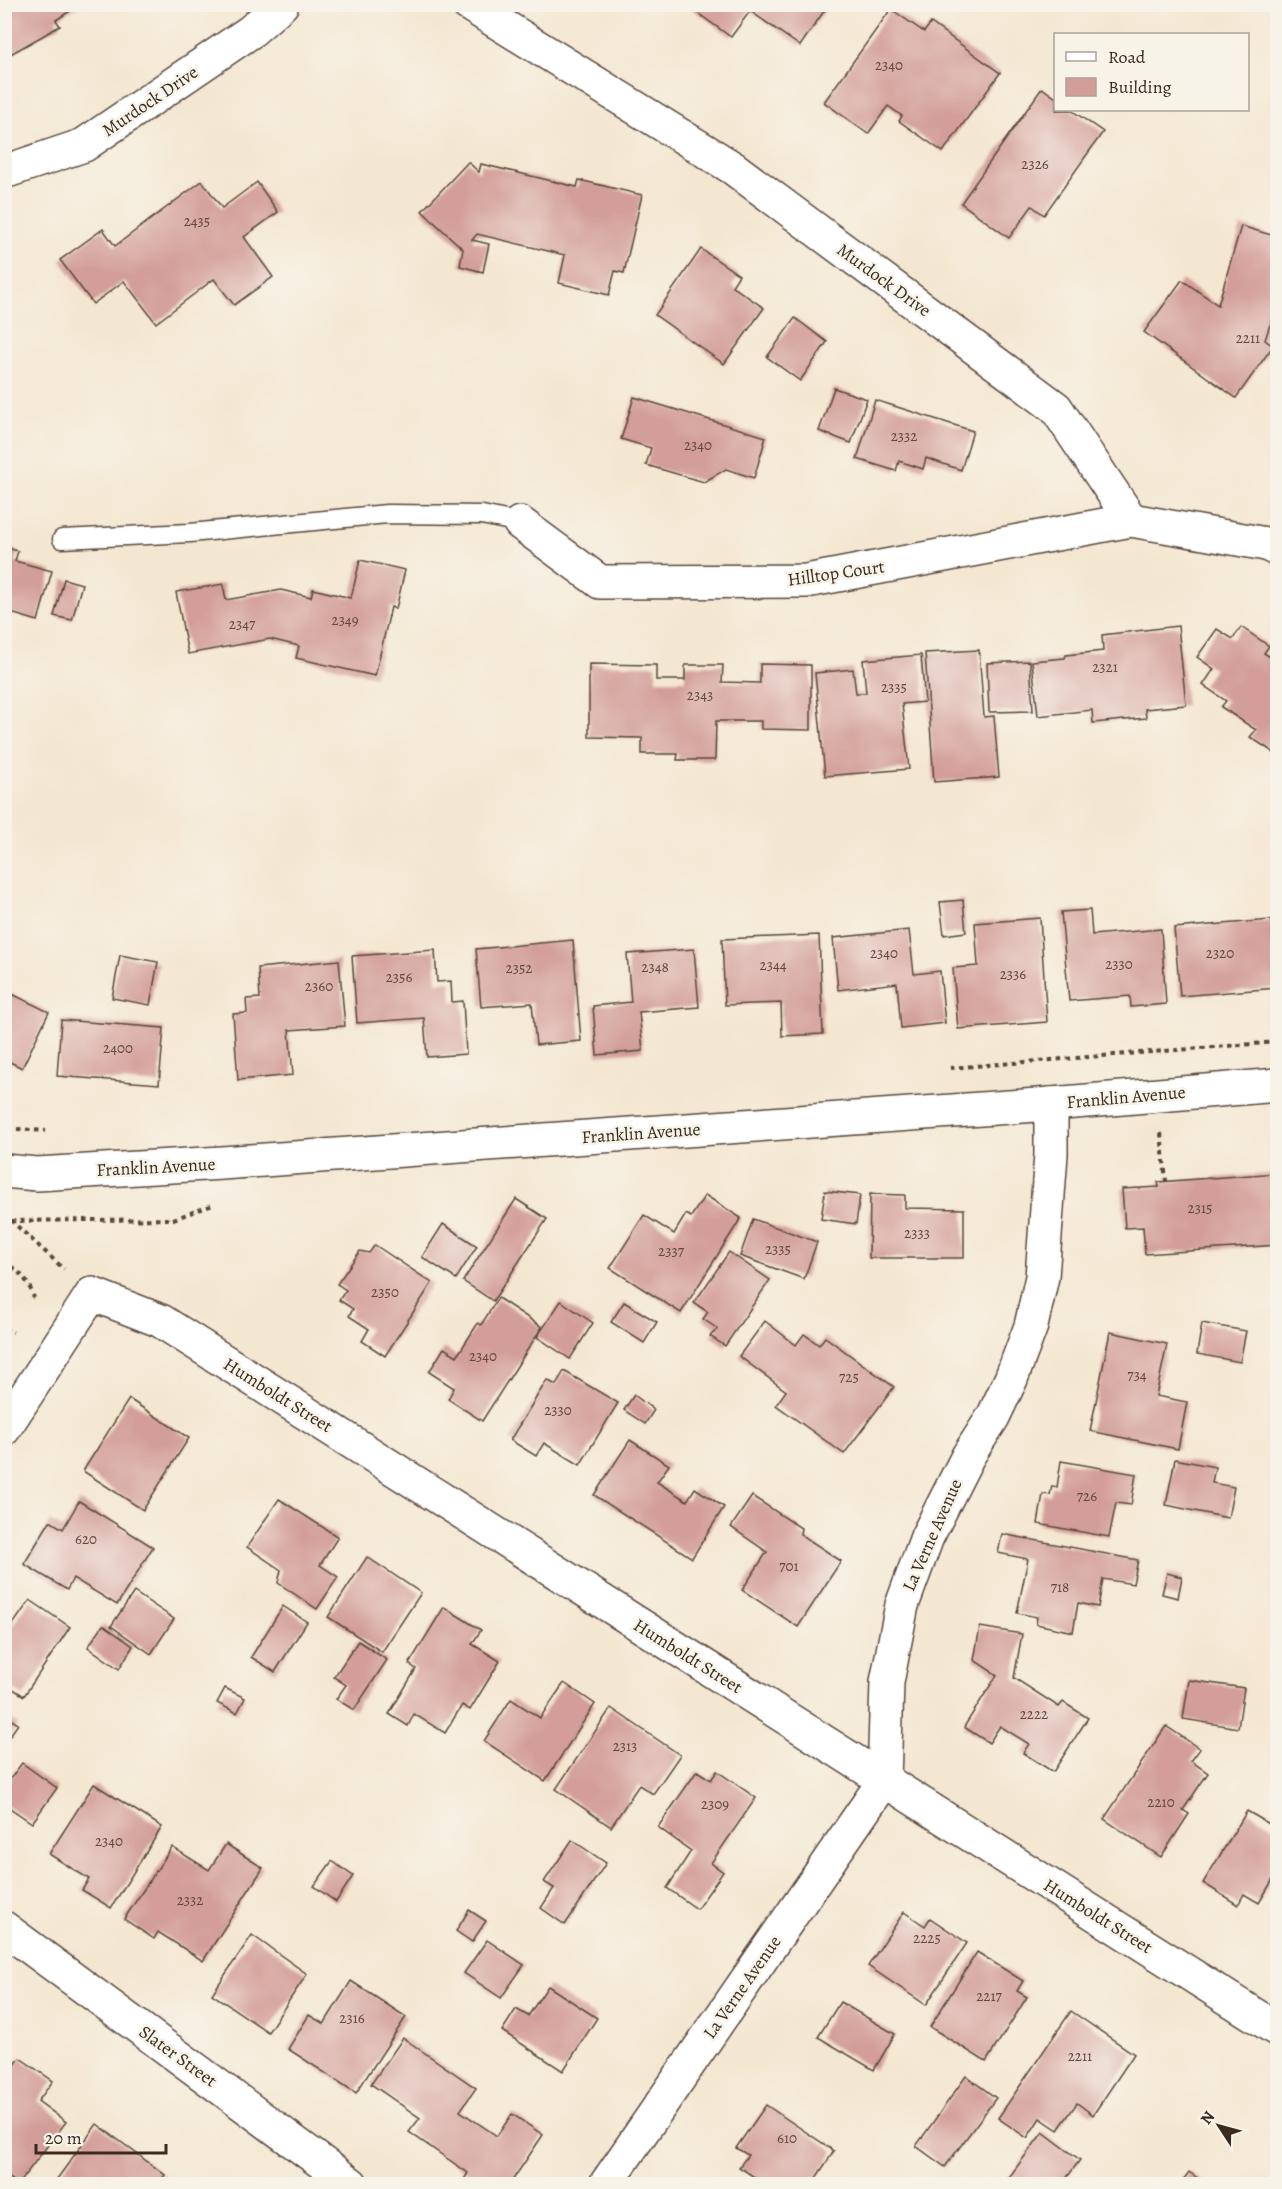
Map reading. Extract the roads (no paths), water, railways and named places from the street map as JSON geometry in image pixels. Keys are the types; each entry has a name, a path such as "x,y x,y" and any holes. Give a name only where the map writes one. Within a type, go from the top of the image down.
{"street":[{"name":"Murdock Drive","path":"4,172 84,146 250,32 282,4"},
{"name":"Murdock Drive","path":"468,4 733,168 1056,408 1131,520"},
{"name":"Hilltop Court","path":"520,523 600,582 806,581 1131,520"},
{"path":"1131,520 1274,539"},
{"name":"Franklin Avenue","path":"4,1171 37,1174 222,1163 1051,1104 1278,1085"},
{"name":"La Verne Avenue","path":"606,2184 884,1781 887,1682 902,1605 927,1537 968,1455 993,1417 1011,1379 1031,1326 1042,1277 1051,1154 1051,1104"},
{"name":"Humboldt Street","path":"4,1429 92,1294 161,1321 1278,2030"},
{"name":"Slater Street","path":"4,1928 351,2184"}],"lane":[{"path":"62,539 190,533 387,514 482,515 520,523"}]}
